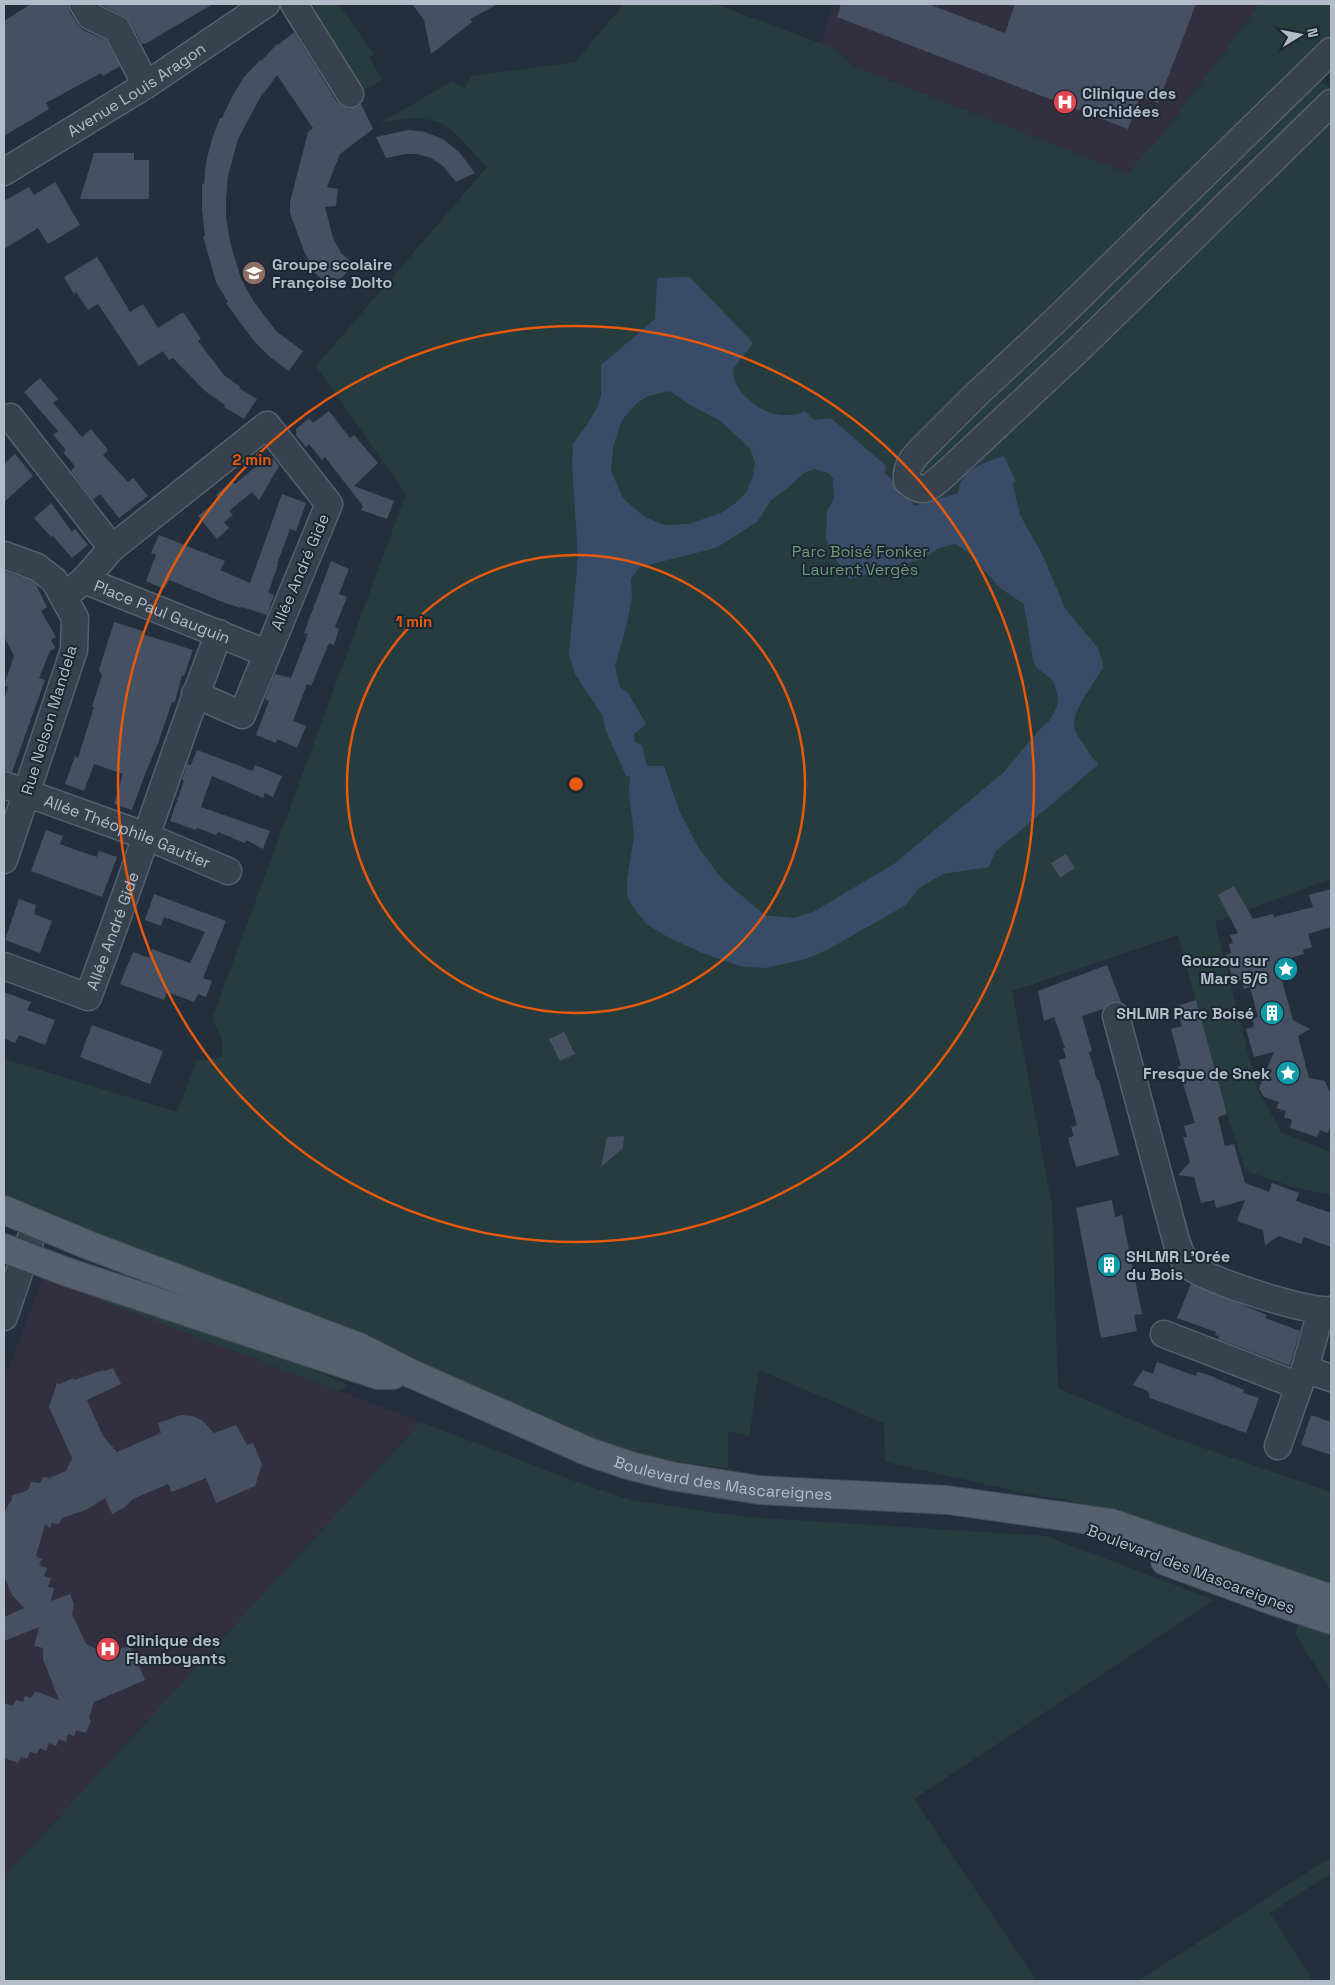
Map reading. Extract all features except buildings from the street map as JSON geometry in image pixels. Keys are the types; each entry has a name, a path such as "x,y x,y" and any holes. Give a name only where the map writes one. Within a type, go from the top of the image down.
{"main road":[{"name":"Boulevard des Mascareignes","path":"22,1217 88,1245 359,1347 412,1374 589,1452 632,1466 671,1476 759,1490 918,1498 1111,1522 1331,1599"},
{"path":"14,1253 378,1375 412,1374"},
{"name":"Boulevard des Mascareignes","path":"1052,1515 1108,1540 1331,1620"}],"street":[{"path":"83,4 90,16 116,29 146,85"},
{"name":"Avenue Louis Aragon","path":"4,172 146,85 266,4"},
{"path":"294,4 350,94"},
{"path":"1331,51 918,453 906,471 907,481 916,489 926,490 942,478 1084,344 1331,103"},
{"path":"10,417 112,548"},
{"name":"Allée André Gide","path":"84,580 112,548 272,421 329,504 242,715 195,694"},
{"name":"Rue Nelson Mandela","path":"4,554 37,567 54,580 75,618 74,650 15,789 4,860"},
{"name":"Place Paul Gauguin","path":"64,597 84,580 266,653"},
{"name":"Allée André Gide","path":"4,966 88,997 117,923 195,694 218,633"},
{"name":"Allée Théophile Gautier","path":"15,789 146,836 228,871"},
{"path":"1116,1016 1177,1244 1186,1263 1201,1273 1285,1303 1326,1311 1278,1446"},
{"path":"4,1317 22,1217"},
{"path":"4,1282 14,1253"},
{"path":"1164,1334 1302,1377 1331,1378"}],"shaded area":[{"name":"Clinique des Orchidées","path":"832,4 1260,4 1161,136 1127,173 855,67 833,48 821,44"},
{"name":"Clinique des Flamboyants","path":"43,1278 421,1422 4,1877 4,1381"}],"green space":[{"path":"313,4 338,4 374,54 369,57 382,80 357,94"},
{"name":"Parc Boisé Fonker Laurent Vergès","path":"624,4 715,4 833,48 855,67 1127,173 1161,136 1260,4 1331,4 1331,43 1307,66 1331,90 1331,879 1215,922 1257,1089 1282,1133 1331,1152 1331,1195 1293,1187 1246,1171 1224,1105 1178,935 1012,991 1052,1205 1058,1388 1169,1436 1331,1492 1331,1587 1066,1499 1038,1496 885,1462 884,1423 759,1370 749,1436 728,1431 728,1468 670,1461 633,1453 586,1436 338,1329 4,1201 4,1059 177,1112 196,1061 222,1057 222,1039 212,1019 406,494 316,366 487,167 456,134 438,122 412,119 378,124 451,82 465,88 471,76 575,62"},
{"path":"76,1280 241,1337 348,1385 339,1391 70,1289"},
{"path":"421,1422 585,1485 631,1500 745,1517 1046,1536 1214,1600 914,1799 1037,1981 4,1981 4,1877"},
{"path":"1300,1619 1331,1631 1331,1690 1295,1634"},
{"path":"1331,1857 1331,1873 1270,1913 1313,1981 1138,1981"}],"water":[{"path":"690,277 753,343 733,369 735,381 747,398 755,405 775,414 796,414 805,411 814,420 831,418 886,466 885,473 915,506 958,493 963,478 968,472 982,464 1004,456 1015,480 1013,485 1020,515 1042,554 1065,608 1098,648 1102,660 1103,668 1081,702 1075,716 1074,726 1076,733 1099,764 995,852 989,867 943,874 919,888 906,905 829,949 806,959 765,968 740,966 702,953 666,936 646,924 631,904 627,894 627,881 634,835 629,791 630,776 626,776 606,731 602,715 575,674 569,654 578,557 572,463 573,444 597,408 601,395 601,365 655,319 657,278","holes":["670,391 688,404 719,420 750,448 755,463 753,476 747,491 737,502 721,513 689,524 664,525 643,516 623,498 611,471 613,447 622,420 637,403 648,396","815,469 828,473 833,478 834,498 827,511 826,540 832,554 849,579 923,559 939,548 955,544 967,551 1000,588 1024,604 1033,660 1036,667 1054,682 1058,698 1057,706 1049,721 1003,773 894,864 813,912 793,918 765,915 722,879 698,847 679,810 664,766 647,766 642,745 635,742 634,734 646,724 628,693 620,687 615,666 626,628 632,597 631,579 640,567 716,548 757,522 771,500 804,473"]}],"place":[{"name":"Clinique des Orchidées","path":"1065,102"},
{"name":"Groupe scolaire Françoise Dolto","path":"254,273"},
{"name":"Gouzou sur Mars 5/6","path":"1286,969"},
{"name":"SHLMR Parc Boisé","path":"1272,1013"},
{"name":"Fresque de Snek","path":"1288,1073"},
{"name":"SHLMR L'Orée du Bois","path":"1109,1265"},
{"name":"Clinique des Flamboyants","path":"108,1649"}]}
